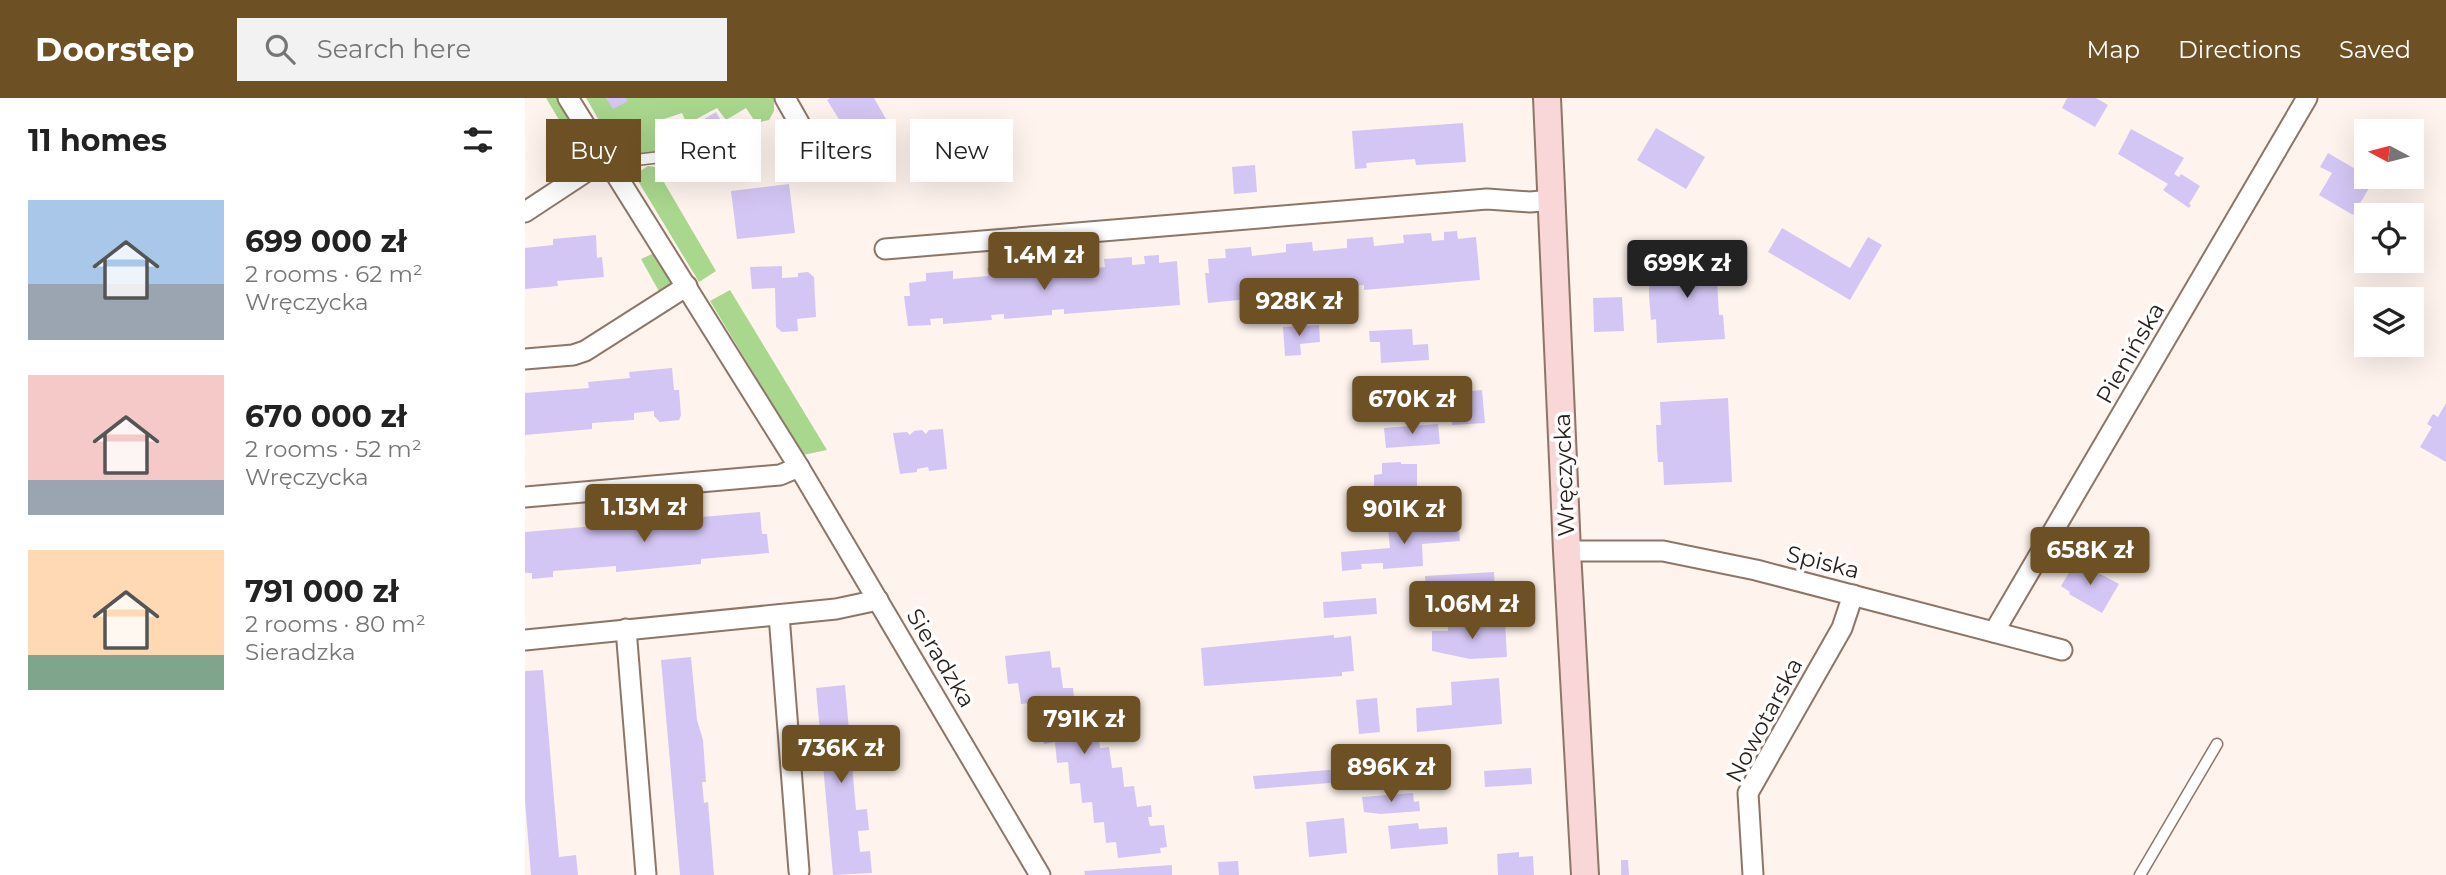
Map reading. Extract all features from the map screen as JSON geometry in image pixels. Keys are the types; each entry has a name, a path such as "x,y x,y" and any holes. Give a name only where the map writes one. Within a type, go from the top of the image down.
{"main road":[{"name":"Wręczycka","path":"1548,98 1566,551 1585,875"}],"street":[{"name":"Sieradzka","path":"568,98 582,119"},
{"path":"785,98 797,119"},
{"name":"Pienińska","path":"1994,632 2307,98"},
{"path":"525,212 574,182"},
{"name":"Sieradzka","path":"622,182 799,467 1040,875"},
{"path":"885,248 1487,199 1553,201"},
{"path":"525,359 573,355 585,351 687,286"},
{"path":"525,497 780,475 799,467"},
{"name":"Spiska","path":"1566,551 1663,551 1756,570 2062,650"},
{"name":"Nowotarska","path":"1753,875 1748,793 1842,628 1853,595"},
{"path":"525,639 836,609 878,600"},
{"path":"779,615 799,872"},
{"path":"626,629 646,875"}],"lane":[{"path":"2140,875 2217,744"}],"green space":[{"path":"546,98 562,98 575,119 559,119"},
{"path":"586,98 774,98 774,111 769,120 761,122 761,119 753,119 746,108 728,119 717,108 696,119 685,119 682,113 655,119 655,153 641,153 641,119 598,119"},
{"path":"648,166 655,167 655,182 664,182 716,271 699,282 639,182 641,182 641,171"},
{"path":"652,254 663,263 670,278 671,287 661,295 641,259"},
{"path":"730,290 827,450 803,455 710,301"}],"building":[{"path":"606,98 626,98 628,101 613,109"},
{"path":"874,98 886,119 839,119 827,100"},
{"path":"2067,98 2096,98 2108,105 2095,127 2062,108"},
{"path":"716,112 720,119 704,119"},
{"path":"1463,123 1466,162 1416,165 1415,159 1366,163 1367,168 1355,169 1352,131"},
{"path":"1656,128 1705,157 1686,189 1637,160"},
{"path":"2131,129 2184,158 2174,174 2179,177 2181,174 2200,186 2189,208 2163,190 2168,184 2118,154"},
{"path":"2328,153 2354,168 2354,189 2369,189 2360,203 2354,203 2353,215 2319,195 2332,173 2320,167"},
{"path":"1255,165 1257,192 1234,194 1232,167"},
{"path":"789,184 795,233 737,239 731,191"},
{"path":"1782,228 1850,268 1868,237 1882,245 1850,300 1768,252"},
{"path":"1457,231 1458,239 1476,237 1480,280 1364,290 1364,285 1351,286 1352,291 1304,295 1303,290 1291,291 1291,295 1208,303 1205,273 1209,273 1208,259 1226,258 1225,249 1251,247 1252,256 1286,252 1286,244 1312,242 1313,251 1347,248 1347,239 1373,237 1374,246 1404,243 1403,235 1431,233 1432,241 1444,240 1444,232"},
{"path":"596,235 597,258 602,257 604,277 557,281 558,286 525,289 525,248 553,245 553,239"},
{"path":"1159,255 1159,263 1177,261 1180,305 1064,314 1064,309 1052,310 1052,315 1004,319 1004,314 991,315 992,320 943,324 943,318 930,319 931,325 908,326 904,296 910,296 909,283 926,281 926,273 953,271 953,279 988,276 987,268 1013,266 1014,274 1048,271 1047,263 1075,261 1076,270 1105,267 1104,259 1132,257 1132,265 1145,264 1144,256"},
{"path":"1720,257 1722,281 1717,281 1719,315 1723,315 1725,339 1657,343 1656,319 1651,320 1649,296 1649,284 1654,283 1653,260"},
{"path":"782,266 782,278 798,277 798,273 808,272 814,277 816,317 797,319 798,331 782,332 776,327 775,288 752,289 750,267"},
{"path":"1622,297 1624,331 1594,332 1593,298"},
{"path":"1319,325 1320,342 1300,344 1301,355 1285,356 1283,327"},
{"path":"1412,329 1413,345 1428,344 1429,360 1381,363 1380,342 1370,342 1369,331"},
{"path":"672,368 674,390 679,390 679,420 660,422 654,416 654,411 634,413 634,420 592,423 592,429 525,435 525,393 589,388 588,382 630,378 629,372"},
{"path":"1470,384 1471,391 1482,390 1485,423 1452,425 1450,392 1458,392 1457,385"},
{"path":"1728,398 1732,482 1664,485 1663,462 1658,462 1657,449 1656,425 1661,425 1660,402"},
{"path":"2446,403 2446,462 2420,447 2432,427 2427,424 2433,414 2438,417"},
{"path":"1438,424 1440,444 1386,448 1384,428"},
{"path":"943,429 947,469 929,471 928,467 917,469 917,472 900,474 893,433 907,432 910,435 914,431 922,430 926,434 929,430"},
{"path":"1382,463 1417,464 1417,500 1383,503 1383,488 1374,489 1374,475 1382,474"},
{"path":"760,512 762,534 767,534 769,553 701,559 701,564 616,572 616,566 553,571 553,577 532,579 532,573 525,573 525,532"},
{"path":"1458,519 1460,541 1422,544 1423,566 1383,569 1383,563 1361,564 1362,569 1342,571 1341,552 1390,548 1388,529 1418,527 1418,522"},
{"path":"2076,561 2119,584 2102,613 2069,594 2070,592 2061,586"},
{"path":"1494,572 1495,593 1465,598 1465,594 1426,597 1425,576"},
{"path":"1376,598 1377,614 1324,618 1323,602"},
{"path":"1505,622 1507,657 1470,659 1432,651 1432,631 1448,631 1448,626 1470,627 1470,623"},
{"path":"1334,635 1334,638 1351,636 1354,671 1342,672 1342,676 1204,686 1201,648"},
{"path":"1050,651 1052,668 1060,667 1063,688 1073,688 1075,708 1085,707 1088,727 1097,726 1100,748 1109,747 1112,768 1122,767 1124,787 1134,786 1137,807 1151,805 1152,817 1148,817 1150,826 1164,825 1167,847 1160,848 1161,853 1118,858 1116,842 1106,843 1104,822 1094,823 1092,802 1082,803 1080,783 1070,784 1068,762 1057,763 1055,742 1044,744 1042,723 1032,724 1030,703 1021,704 1018,683 1008,684 1005,656"},
{"path":"691,657 697,720 703,740 706,782 702,782 704,803 708,802 714,875 680,875 661,660"},
{"path":"543,670 559,857 576,855 578,875 531,875 525,800 525,671"},
{"path":"1499,678 1502,724 1417,732 1416,708 1452,705 1451,682"},
{"path":"845,685 856,810 867,809 869,830 858,831 860,852 870,851 872,873 833,875 816,688"},
{"path":"1377,698 1380,732 1359,734 1356,700"},
{"path":"1531,768 1532,784 1485,787 1484,771"},
{"path":"1341,769 1342,782 1255,789 1253,776"},
{"path":"1413,793 1414,802 1419,801 1420,811 1381,814 1364,812 1362,797"},
{"path":"1344,818 1347,853 1309,857 1306,822"},
{"path":"1418,823 1419,829 1447,827 1448,844 1391,849 1388,826"},
{"path":"1519,852 1519,857 1533,856 1534,875 1498,875 1497,854"},
{"path":"1621,860 1628,860 1629,875 1621,875"},
{"path":"1238,861 1239,875 1219,875 1218,862"},
{"path":"1172,865 1172,875 1085,875 1084,871"}]}
